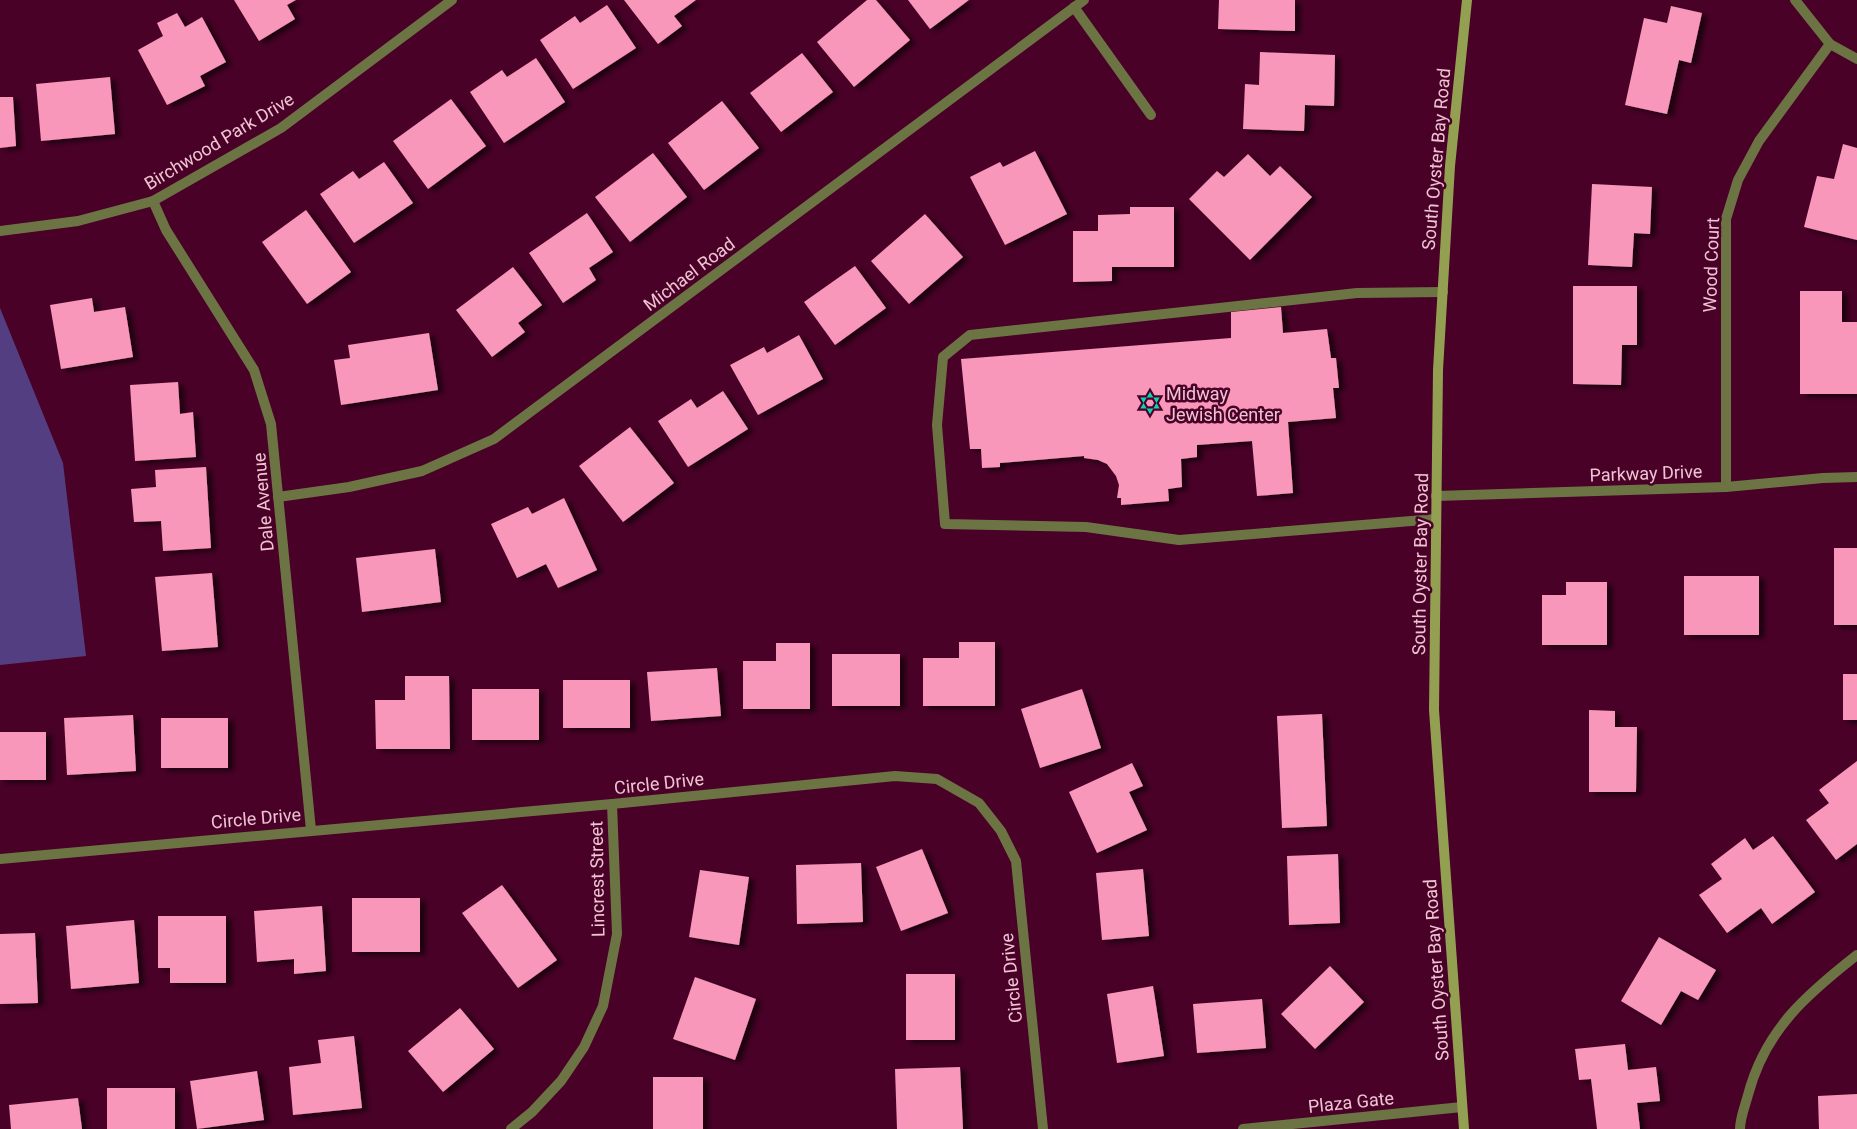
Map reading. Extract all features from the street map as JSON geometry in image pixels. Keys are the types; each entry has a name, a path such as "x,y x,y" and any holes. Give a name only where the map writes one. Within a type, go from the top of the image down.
{"main road":[{"name":"South Oyster Bay Road","path":"1464,1129 1434,710 1438,370 1450,166 1467,0"}],"street":[{"name":"Birchwood Park Drive","path":"0,230 78,221 153,201 281,128 452,0"},
{"name":"Michael Road","path":"278,497 349,488 422,471 494,439 1084,0"},
{"path":"1795,0 1830,44 1857,59"},
{"path":"1074,7 1151,115"},
{"name":"Wood Court","path":"1726,487 1726,219 1738,180 1759,141 1830,44"},
{"name":"Dale Avenue","path":"153,201 166,230 254,370 272,424 311,830"},
{"path":"1436,519 1179,540 1086,527 946,524 937,424 943,357 970,335 1357,293 1443,292"},
{"name":"Parkway Drive","path":"1436,496 1726,487 1823,478 1857,477"},
{"name":"Circle Drive","path":"0,859 612,804 895,776 937,779 979,803 1001,831 1016,861 1042,1129"},
{"name":"Lincrest Street","path":"511,1129 532,1112 561,1081 584,1048 604,1006 617,934 612,804"},
{"path":"1740,1129 1754,1072 1769,1042 1801,1002 1857,955"},
{"name":"Plaza Gate","path":"1243,1129 1462,1107"}],"shaded area":[{"path":"0,308 63,463 86,656 0,665"}],"building":[{"path":"234,0 296,0 287,5 295,19 259,41"},
{"path":"624,0 696,0 674,16 682,26 658,44"},
{"path":"867,0 876,0 910,40 854,87 817,42"},
{"path":"908,0 969,0 930,29"},
{"path":"1219,0 1295,0 1295,31 1218,29"},
{"path":"607,5 636,48 573,89 540,40 575,16 580,23"},
{"path":"1671,6 1702,13 1691,63 1679,60 1667,114 1625,105 1644,18 1667,23"},
{"path":"177,13 185,27 202,17 226,62 200,76 205,86 167,105 138,50 163,36 157,23"},
{"path":"1260,52 1335,55 1334,106 1305,105 1304,131 1243,129 1245,84 1259,85"},
{"path":"802,53 833,92 781,132 750,93"},
{"path":"536,58 565,102 504,143 470,92 502,70 507,77"},
{"path":"110,77 115,134 41,141 36,84"},
{"path":"0,97 13,97 16,146 0,148"},
{"path":"451,99 486,146 428,189 393,141"},
{"path":"722,101 759,148 704,190 668,143"},
{"path":"1843,144 1857,148 1857,240 1804,227 1817,176 1834,179"},
{"path":"1035,151 1067,214 1005,245 970,177 1000,162 1003,167"},
{"path":"653,153 687,197 630,242 595,197"},
{"path":"1248,154 1270,176 1280,166 1312,197 1250,260 1189,199 1217,171 1224,177"},
{"path":"384,162 413,203 354,243 320,194 353,171 359,179"},
{"path":"1592,184 1652,187 1650,234 1634,233 1632,267 1588,265"},
{"path":"1130,207 1174,207 1174,267 1112,267 1112,281 1073,282 1073,231 1098,231 1098,215 1130,214"},
{"path":"306,210 351,272 307,304 262,242"},
{"path":"587,213 613,252 589,268 596,280 563,303 529,253"},
{"path":"925,214 963,257 909,304 871,261"},
{"path":"855,266 886,308 835,345 804,302"},
{"path":"513,267 542,305 518,323 525,332 492,357 456,310"},
{"path":"1573,286 1637,286 1637,345 1622,345 1621,385 1573,384"},
{"path":"1800,291 1842,291 1842,322 1857,322 1857,394 1800,394"},
{"path":"92,298 94,312 125,307 133,357 61,369 50,305"},
{"name":"Midway Jewish Center","path":"1281,307 1283,333 1327,329 1331,358 1336,358 1339,388 1333,388 1336,418 1288,422 1293,493 1257,496 1252,441 1197,445 1197,457 1181,459 1182,487 1168,489 1169,501 1121,505 1121,498 1117,498 1119,485 1116,476 1107,464 1098,460 1084,458 1084,456 1000,463 1000,467 982,468 981,449 970,449 961,359 1231,338 1231,312"},
{"path":"429,333 438,390 341,405 334,360 350,358 348,345"},
{"path":"799,335 823,379 758,415 730,365 764,347 767,353"},
{"path":"178,382 180,414 193,412 196,457 135,461 130,385"},
{"path":"723,391 748,429 688,467 658,421 691,399 697,408"},
{"path":"630,427 674,483 623,522 579,466"},
{"path":"206,467 211,548 163,551 161,521 134,522 131,489 156,487 155,470"},
{"path":"564,498 597,570 558,588 546,564 517,578 491,524 528,507 532,514"},
{"path":"1834,548 1857,548 1857,625 1834,625"},
{"path":"435,549 441,602 362,612 356,558"},
{"path":"212,573 218,647 162,651 155,577"},
{"path":"1684,576 1759,576 1759,635 1684,635"},
{"path":"1566,582 1607,582 1607,645 1542,645 1542,595 1566,595"},
{"path":"959,642 995,642 995,706 923,706 923,658 959,658"},
{"path":"776,643 810,643 810,709 743,709 743,661 776,661"},
{"path":"832,654 900,654 900,706 832,706"},
{"path":"717,668 721,716 651,721 647,672"},
{"path":"1843,674 1857,674 1857,720 1843,720"},
{"path":"405,676 449,676 450,749 376,749 375,700 405,700"},
{"path":"563,680 630,680 630,728 563,728"},
{"path":"472,689 539,689 539,740 472,740"},
{"path":"1082,689 1101,748 1040,768 1021,709"},
{"path":"1589,710 1615,711 1615,727 1637,727 1636,792 1589,792"},
{"path":"1322,714 1327,826 1282,828 1277,716"},
{"path":"133,715 136,771 67,775 64,718"},
{"path":"161,718 228,718 228,768 161,768"},
{"path":"0,732 46,732 46,780 0,780"},
{"path":"1857,761 1857,844 1836,860 1806,820 1829,803 1819,790"},
{"path":"1132,763 1143,786 1129,792 1147,830 1097,853 1069,792"},
{"path":"1773,836 1815,892 1772,924 1761,908 1727,933 1699,895 1722,879 1711,864 1745,838 1753,850"},
{"path":"922,849 948,913 901,931 876,867"},
{"path":"1338,854 1340,923 1289,925 1287,856"},
{"path":"861,863 863,922 797,924 796,865"},
{"path":"1143,869 1149,936 1102,940 1096,873"},
{"path":"700,870 749,877 739,945 689,937"},
{"path":"502,885 557,960 518,988 462,913"},
{"path":"352,898 420,898 420,952 352,952"},
{"path":"322,906 326,971 294,974 294,959 257,962 254,911"},
{"path":"158,916 226,916 226,983 170,983 170,968 158,968"},
{"path":"134,920 139,983 71,989 66,926"},
{"path":"35,933 38,1003 0,1004 0,934"},
{"path":"1659,937 1716,970 1698,1000 1681,991 1661,1025 1621,1001"},
{"path":"1330,966 1364,1002 1315,1049 1281,1014"},
{"path":"906,974 955,974 955,1040 906,1040"},
{"path":"695,977 756,999 735,1060 673,1039"},
{"path":"1153,986 1164,1056 1117,1063 1107,994"},
{"path":"1262,999 1266,1048 1197,1053 1193,1004"},
{"path":"460,1008 494,1049 443,1092 408,1051"},
{"path":"354,1036 362,1108 293,1115 289,1067 321,1063 318,1040"},
{"path":"1625,1044 1628,1070 1656,1067 1660,1101 1637,1103 1640,1129 1597,1129 1591,1079 1579,1080 1575,1049"},
{"path":"960,1067 963,1129 897,1129 895,1069"},
{"path":"257,1071 264,1120 197,1129 190,1081"},
{"path":"653,1077 703,1077 703,1129 653,1129"},
{"path":"107,1088 175,1088 175,1129 107,1129"},
{"path":"1857,1094 1857,1129 1819,1129 1818,1096"},
{"path":"78,1098 82,1129 11,1129 9,1105"}],"place":[{"name":"Midway Jewish Center","path":"1150,403"}]}
